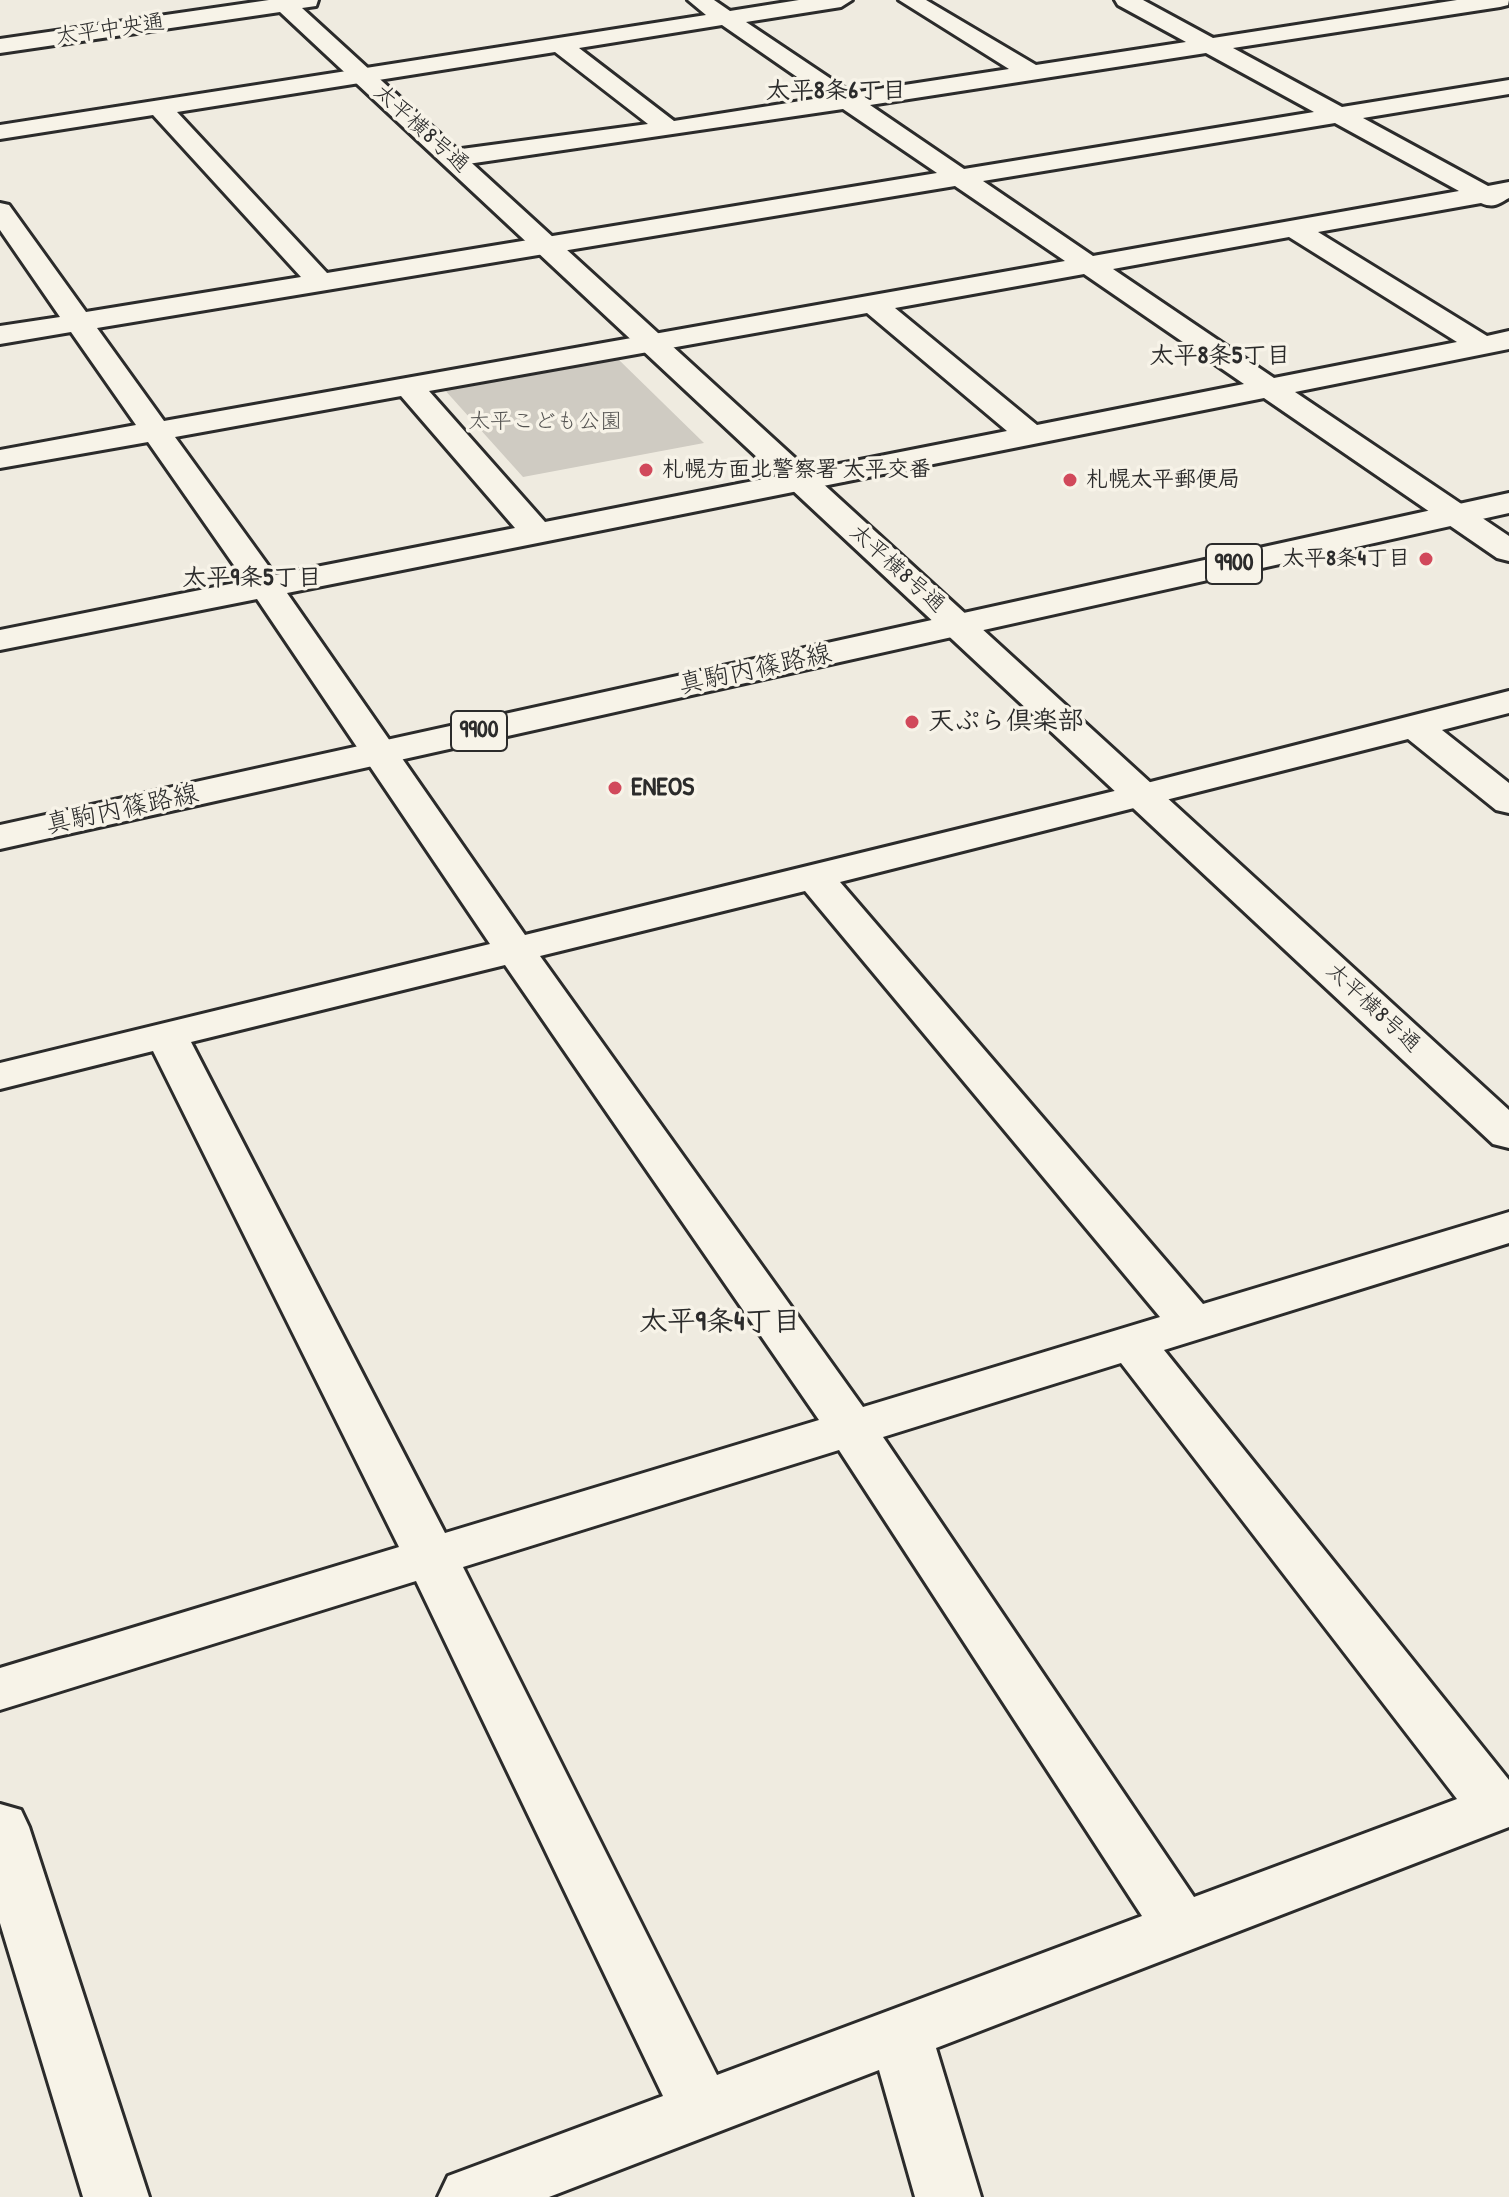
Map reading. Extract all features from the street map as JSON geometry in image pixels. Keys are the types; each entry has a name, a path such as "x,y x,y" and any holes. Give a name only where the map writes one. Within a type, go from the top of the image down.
{"street":[{"name":"太平中央通","path":"0,46 282,2 314,0"},
{"path":"699,0 1509,551"},
{"path":"0,132 841,0"},
{"path":"910,0 1031,72"},
{"path":"1126,0 1336,114 1501,198"},
{"path":"1379,0 1408,14"},
{"path":"454,158 669,129 1500,0"},
{"name":"太平横8号通","path":"282,2 1509,1134"},
{"path":"560,44 669,129"},
{"path":"0,335 1509,87"},
{"path":"159,107 320,282"},
{"path":"0,459 1293,228 1501,198"},
{"path":"0,211 266,587 515,950 851,1428 1182,1928"},
{"path":"1293,228 1496,343"},
{"path":"872,303 1031,435"},
{"path":"0,640 1496,343"},
{"path":"408,386 537,533"},
{"name":"真駒内篠路線","path":"0,837 1509,503"},
{"path":"0,1076 1143,796 1509,702"},
{"path":"1415,727 1509,802"},
{"path":"814,876 1193,1324"},
{"path":"166,1035 431,1557 702,2110"},
{"path":"0,1689 1509,1227"},
{"path":"471,2197 1503,1806 1132,1343"},
{"path":"0,1827 116,2197"},
{"path":"900,2034 948,2197"}],"green space":[{"name":"太平こども公園","path":"617,358 704,443 523,477 443,388"}],"place":[{"name":"札幌方面北警察署 太平交番","path":"646,470"},
{"name":"札幌太平郵便局","path":"1070,480"},
{"name":"太平8条4丁目","path":"1426,559"},
{"name":"天ぷら倶楽部","path":"912,722"},
{"name":"ENEOS","path":"615,788"}],"district":[{"name":"太平8条6丁目","path":"836,92"},
{"name":"太平8条5丁目","path":"1220,357"},
{"name":"太平9条5丁目","path":"252,579"},
{"name":"太平9条4丁目","path":"720,1323"}]}
